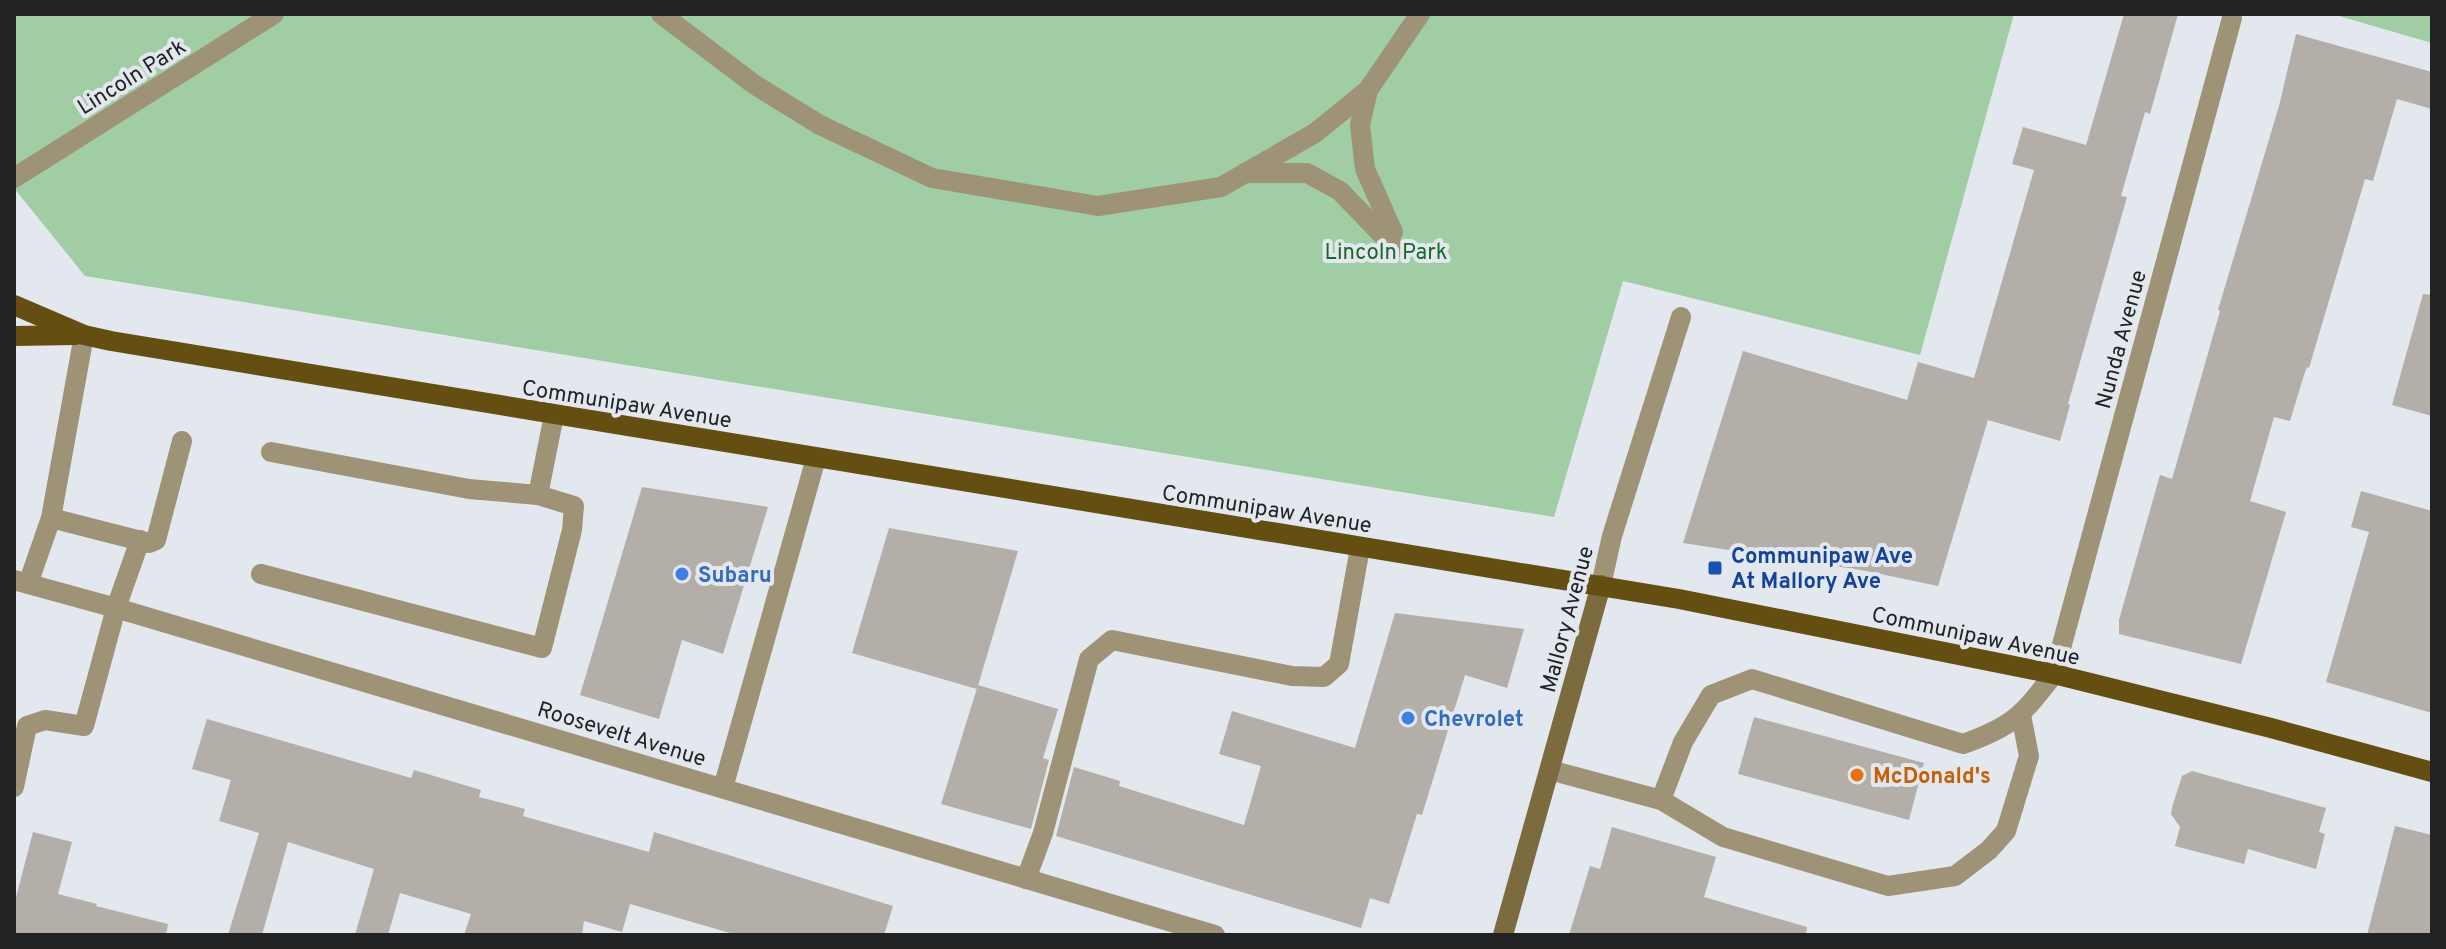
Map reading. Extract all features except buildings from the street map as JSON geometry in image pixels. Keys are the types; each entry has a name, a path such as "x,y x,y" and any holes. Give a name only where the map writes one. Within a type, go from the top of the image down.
{"main road":[{"name":"Communipaw Avenue","path":"14,305 84,335"},
{"name":"Communipaw Avenue","path":"14,336 84,335 1360,548 1601,585 2054,674 2432,772"}],"street":[{"name":"Lincoln Park","path":"14,178 274,14"},
{"path":"661,14 755,85 820,125 932,178 1098,206 1221,187 1315,133 1368,90 1420,14"},
{"name":"Nunda Avenue","path":"2054,674 2232,18"},
{"path":"1245,173 1307,173 1340,191 1394,240 1365,169 1360,125 1368,90"},
{"name":"Mallory Avenue","path":"1503,935 1612,536 1681,317"},
{"path":"21,582 51,518 84,335"},
{"path":"538,495 554,415"},
{"path":"51,518 149,543 156,540 182,441"},
{"path":"261,574 542,648 572,530 574,506 538,495 469,489 271,452"},
{"path":"723,788 816,458"},
{"path":"14,787 27,726 45,720 84,726 116,608 140,540"},
{"path":"1026,879 1043,833 1089,659 1112,640 1292,676 1324,677 1339,664 1360,548"},
{"name":"Roosevelt Avenue","path":"21,582 1215,935"},
{"path":"1661,800 1683,742 1711,695 1752,679 1963,744 1996,733 2021,715 2054,674"},
{"path":"1550,770 1661,800 1723,837 1888,886 1955,876 1989,850 2006,831 2029,756 2021,715"}],"green space":[{"name":"Lincoln Park","path":"14,14 2014,14 1920,355 1623,281 1554,517 85,276 14,188"},
{"path":"2332,14 2432,14 2432,43"}],"place":[{"name":"Communipaw Ave At Mallory Ave","path":"1715,568"},
{"name":"Subaru","path":"682,574"},
{"name":"Chevrolet","path":"1408,718"},
{"name":"McDonald's","path":"1857,775"}]}
